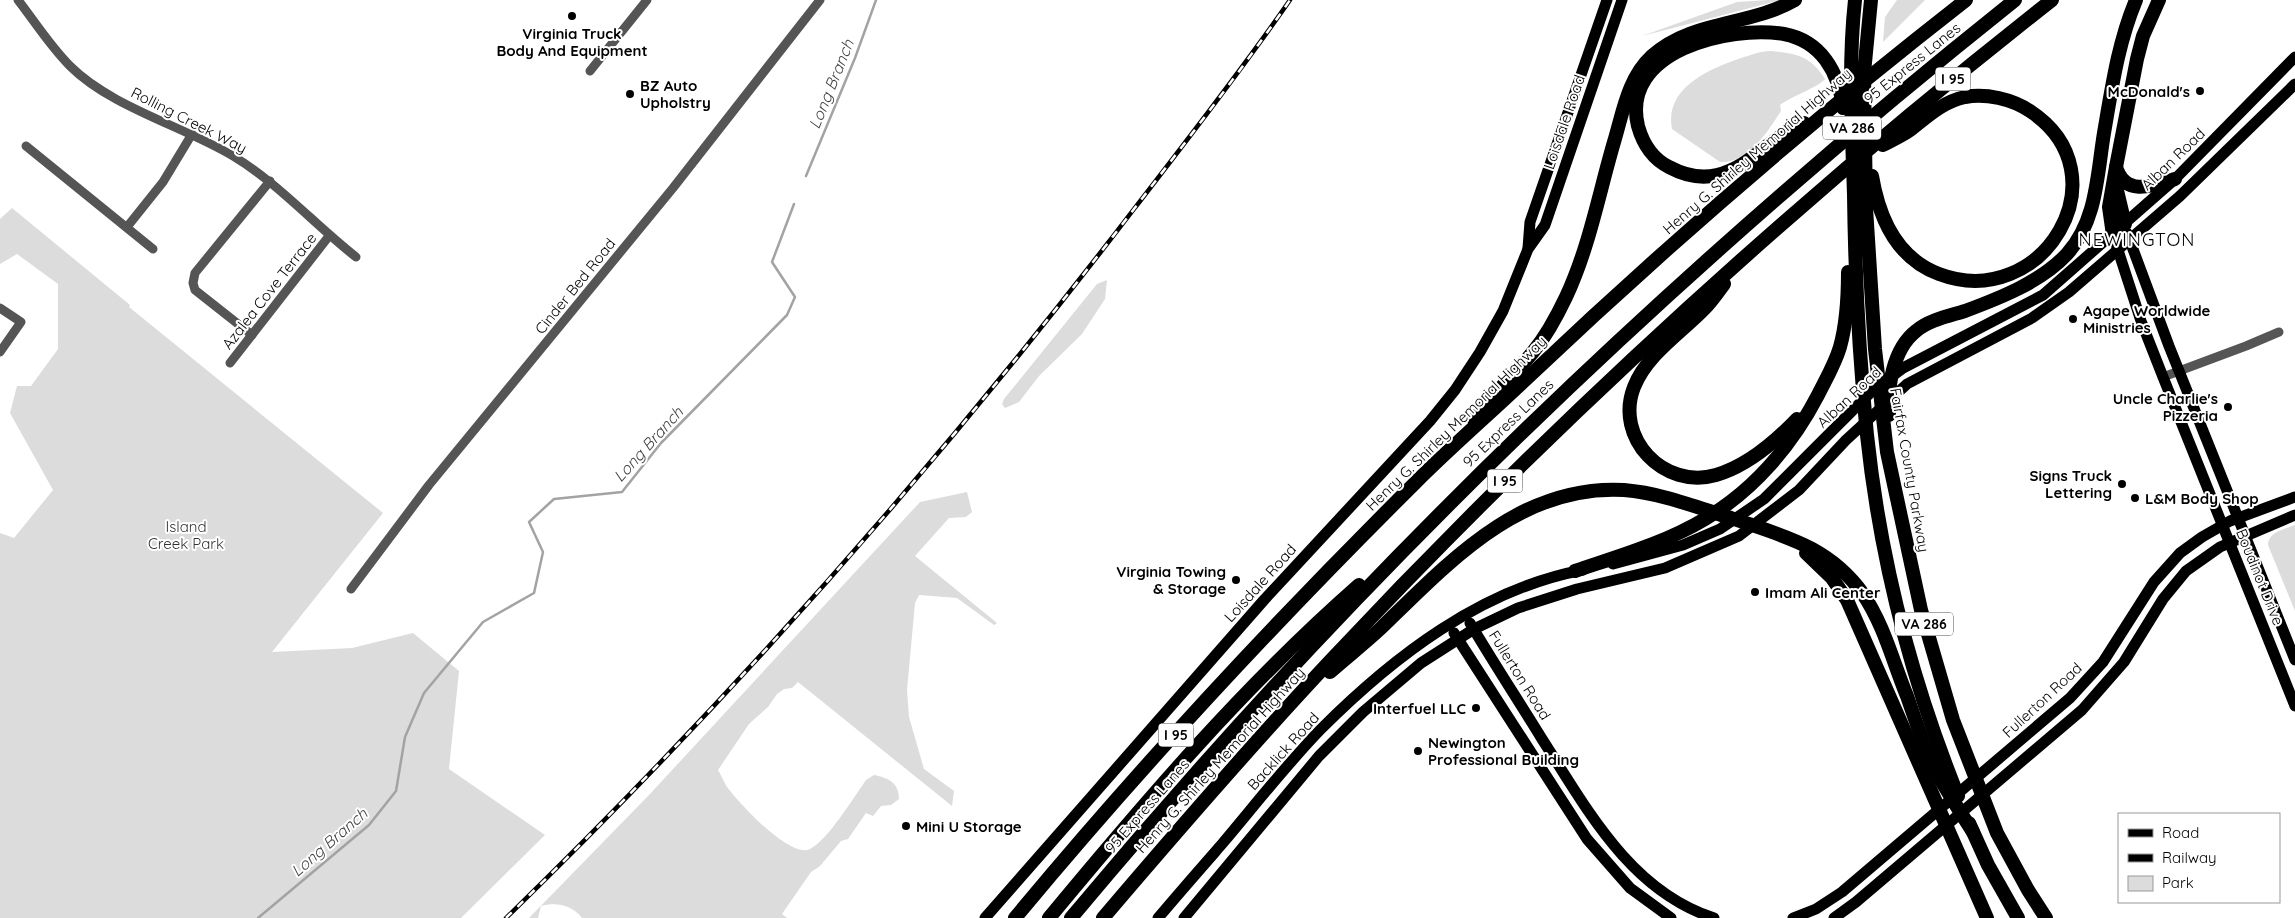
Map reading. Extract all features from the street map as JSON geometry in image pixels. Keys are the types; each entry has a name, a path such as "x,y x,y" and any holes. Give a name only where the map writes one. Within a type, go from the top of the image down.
{"highway":[{"path":"1451,450 1490,397 1534,351 1560,310 1577,269 1627,98 1641,68 1653,56 1685,36 1774,9 1795,0"},
{"name":"VA 286","path":"1855,0 1852,64 1854,209 1868,388 1867,435 1878,512 1894,590 1919,683 1940,781 1972,832 2016,918"},
{"name":"Fairfax County Parkway","path":"1871,0 1865,54 1864,114 1869,179 1877,374 1882,416 1893,450 1894,485 1906,548 1929,641 1966,759 1990,817 2012,862 2046,918"},
{"path":"1919,36 1951,0"},
{"name":"Henry G. Shirley Memorial Highway","path":"1015,918 1100,819 1281,620 1363,535 1451,450 1665,252 1835,105 1966,0"},
{"name":"95 Express Lanes","path":"1071,918 1225,742 1319,639 1431,522 1580,376 1710,257 1871,117 2015,0"},
{"name":"Henry G. Shirley Memorial Highway","path":"1103,918 1186,820 1279,716 1500,486 1602,388 1744,257 1856,160 2052,0"},
{"path":"1882,416 1896,361 1904,344 1920,328 1999,298 2037,277 2060,261 2082,234 2091,208 2117,58 2136,0"},
{"path":"2115,242 2109,207 2116,167 2137,59 2143,36 2159,0"},
{"path":"1835,105 1778,138 1740,165 1724,173 1708,176 1677,172 1657,159 1642,139 1636,115 1638,98 1644,83 1660,63 1687,46 1720,36 1759,32 1797,37 1810,43 1822,54 1835,77 1842,103 1844,135 1854,191"},
{"path":"1856,160 1908,132 1948,103 1966,97 1996,98 2024,107 2053,132 2063,149 2069,166 2071,202 2059,234 2033,262 2008,276 1970,281 1931,271 1914,260 1900,247 1880,214 1869,179"},
{"path":"2116,167 2120,178 2136,187 2152,186 2175,179"},
{"path":"2116,167 2116,186 2125,224"},
{"path":"1575,571 1666,539 1717,512 1748,488 1766,469 1799,427 1833,365 1844,331 1847,308 1848,255 1854,209"},
{"path":"1744,257 1707,307 1663,348 1636,382 1630,408 1630,422 1636,440 1649,458 1668,471 1692,477 1717,474 1741,463 1772,442 1795,422 1817,396"},
{"path":"1279,716 1380,629 1450,561 1515,515 1563,496 1599,490 1640,492 1679,501 1804,544 1828,558 1862,593 1882,629 1940,781 1955,846 1987,918"},
{"path":"1049,918 1224,717 1326,615 1431,522"},
{"path":"1775,534 1814,560 1843,592 1940,781"}],"main road":[{"name":"Loisdale Road","path":"1528,249 1530,222 1607,0"},
{"name":"Loisdale Road","path":"985,918 1264,600 1442,407 1492,331 1528,249 1545,225 1622,0"},
{"name":"Alban Road","path":"1474,629 1532,602 1577,589 1666,568 1739,536 1800,490 1882,416 1907,384 2032,318 2069,292 2115,242 2125,224 2175,179 2295,56"},
{"name":"Alban Road","path":"1449,625 1465,615 1520,589 1575,571 1640,558 1683,545 1720,529 1764,499 1789,476 1868,388 1918,359 2043,295 2115,242 2129,239 2180,196 2295,84"},
{"name":"Boudinot Drive","path":"2125,224 2178,371 2239,517 2295,660"},
{"name":"Boudinot Drive","path":"2115,242 2141,321 2295,706"},
{"name":"Fullerton Road","path":"1793,918 1816,909 1842,892 2058,710 2103,662 2162,572 2192,544 2222,525 2239,517 2295,496"},
{"path":"1834,918 2073,719 2120,666 2174,583 2204,556 2295,515"},
{"name":"Fullerton Road","path":"1465,615 1588,812 1617,850 1667,896 1688,908 1714,918"},
{"name":"Backlick Road","path":"1158,918 1320,730 1392,664 1449,625"},
{"path":"1449,625 1586,839 1630,888 1671,918"},
{"name":"Backlick Road","path":"1184,918 1305,771 1332,742 1386,692 1458,638 1474,629"}],"street":[{"name":"Rolling Creek Way","path":"18,0 71,67 94,84 131,106 192,134 232,156 270,181 329,236 356,257"},
{"path":"590,71 647,0"},
{"name":"Cinder Bed Road","path":"351,590 429,485 673,188 820,0"},
{"path":"126,227 163,182 192,134"},
{"path":"26,146 153,249"},
{"path":"252,335 195,290 193,283 195,273 270,181"},
{"name":"Azalea Cove Terrace","path":"230,363 329,236"},
{"path":"0,308 20,322 0,352"},
{"path":"2163,377 2279,332"}],"green space":[{"path":"1781,0 1642,36 1737,2"},
{"path":"1897,0 1925,0 1883,42 1885,17"},
{"path":"1771,51 1788,53 1808,60 1825,79 1780,105 1781,111 1776,119 1756,145 1748,152 1740,158 1720,162 1672,129 1671,115 1675,102 1682,91 1692,82 1716,68 1756,53"},
{"name":"Island Creek Park","path":"12,208 130,305 129,307 383,513 272,652 352,648 413,633 459,671 449,769 545,835 461,918 0,918 0,533 14,538 53,490 10,413 17,386 31,386 58,349 58,284 17,254 0,264 0,219"},
{"path":"1107,280 1105,299 1082,334 1039,376 1019,402 1005,408 1002,404 1004,399 1097,284"},
{"path":"967,492 972,512 966,517 949,518 915,556 997,623 994,625 957,598 919,595 915,603 907,690 909,717 924,769 954,791 952,806 798,682 792,688 784,689 777,694 768,707 749,724 718,770 733,795 778,838 790,846 801,850 810,849 824,837 840,818 866,780 874,775 892,782 897,788 899,799 891,805 881,806 873,816 866,813 848,839 841,841 820,866 811,872 782,914 787,918 582,918 569,907 552,904 541,906 538,918 529,918 649,795 920,502"},
{"path":"2295,525 2295,611 2268,545 2274,534"}],"waterway":[{"name":"Long Branch","path":"806,176 855,58 876,0"},
{"name":"Long Branch","path":"258,918 369,825 396,791 405,737 424,693 483,622 534,593 543,552 529,522 554,499 622,492 661,443 787,315 795,297 772,262 794,204"}],"railway":[{"path":"506,918 672,750 833,575 911,486 1061,303 1214,105 1290,0"}],"place":[{"name":"Virginia Truck Body And Equipment","path":"572,16"},
{"name":"McDonald's","path":"2200,91"},
{"name":"BZ Auto Upholstry","path":"630,94"},
{"name":"Agape Worldwide Ministries","path":"2073,319"},
{"name":"Uncle Charlie's Pizzeria","path":"2228,407"},
{"name":"Signs Truck Lettering","path":"2122,484"},
{"name":"L&M Body Shop","path":"2135,498"},
{"name":"Virginia Towing & Storage","path":"1236,580"},
{"name":"Imam Ali Center","path":"1755,592"},
{"name":"Interfuel LLC","path":"1476,708"},
{"name":"Newington Professional Building","path":"1418,751"},
{"name":"Mini U Storage","path":"906,826"}],"district":[{"name":"NEWINGTON","path":"2137,239"}]}
